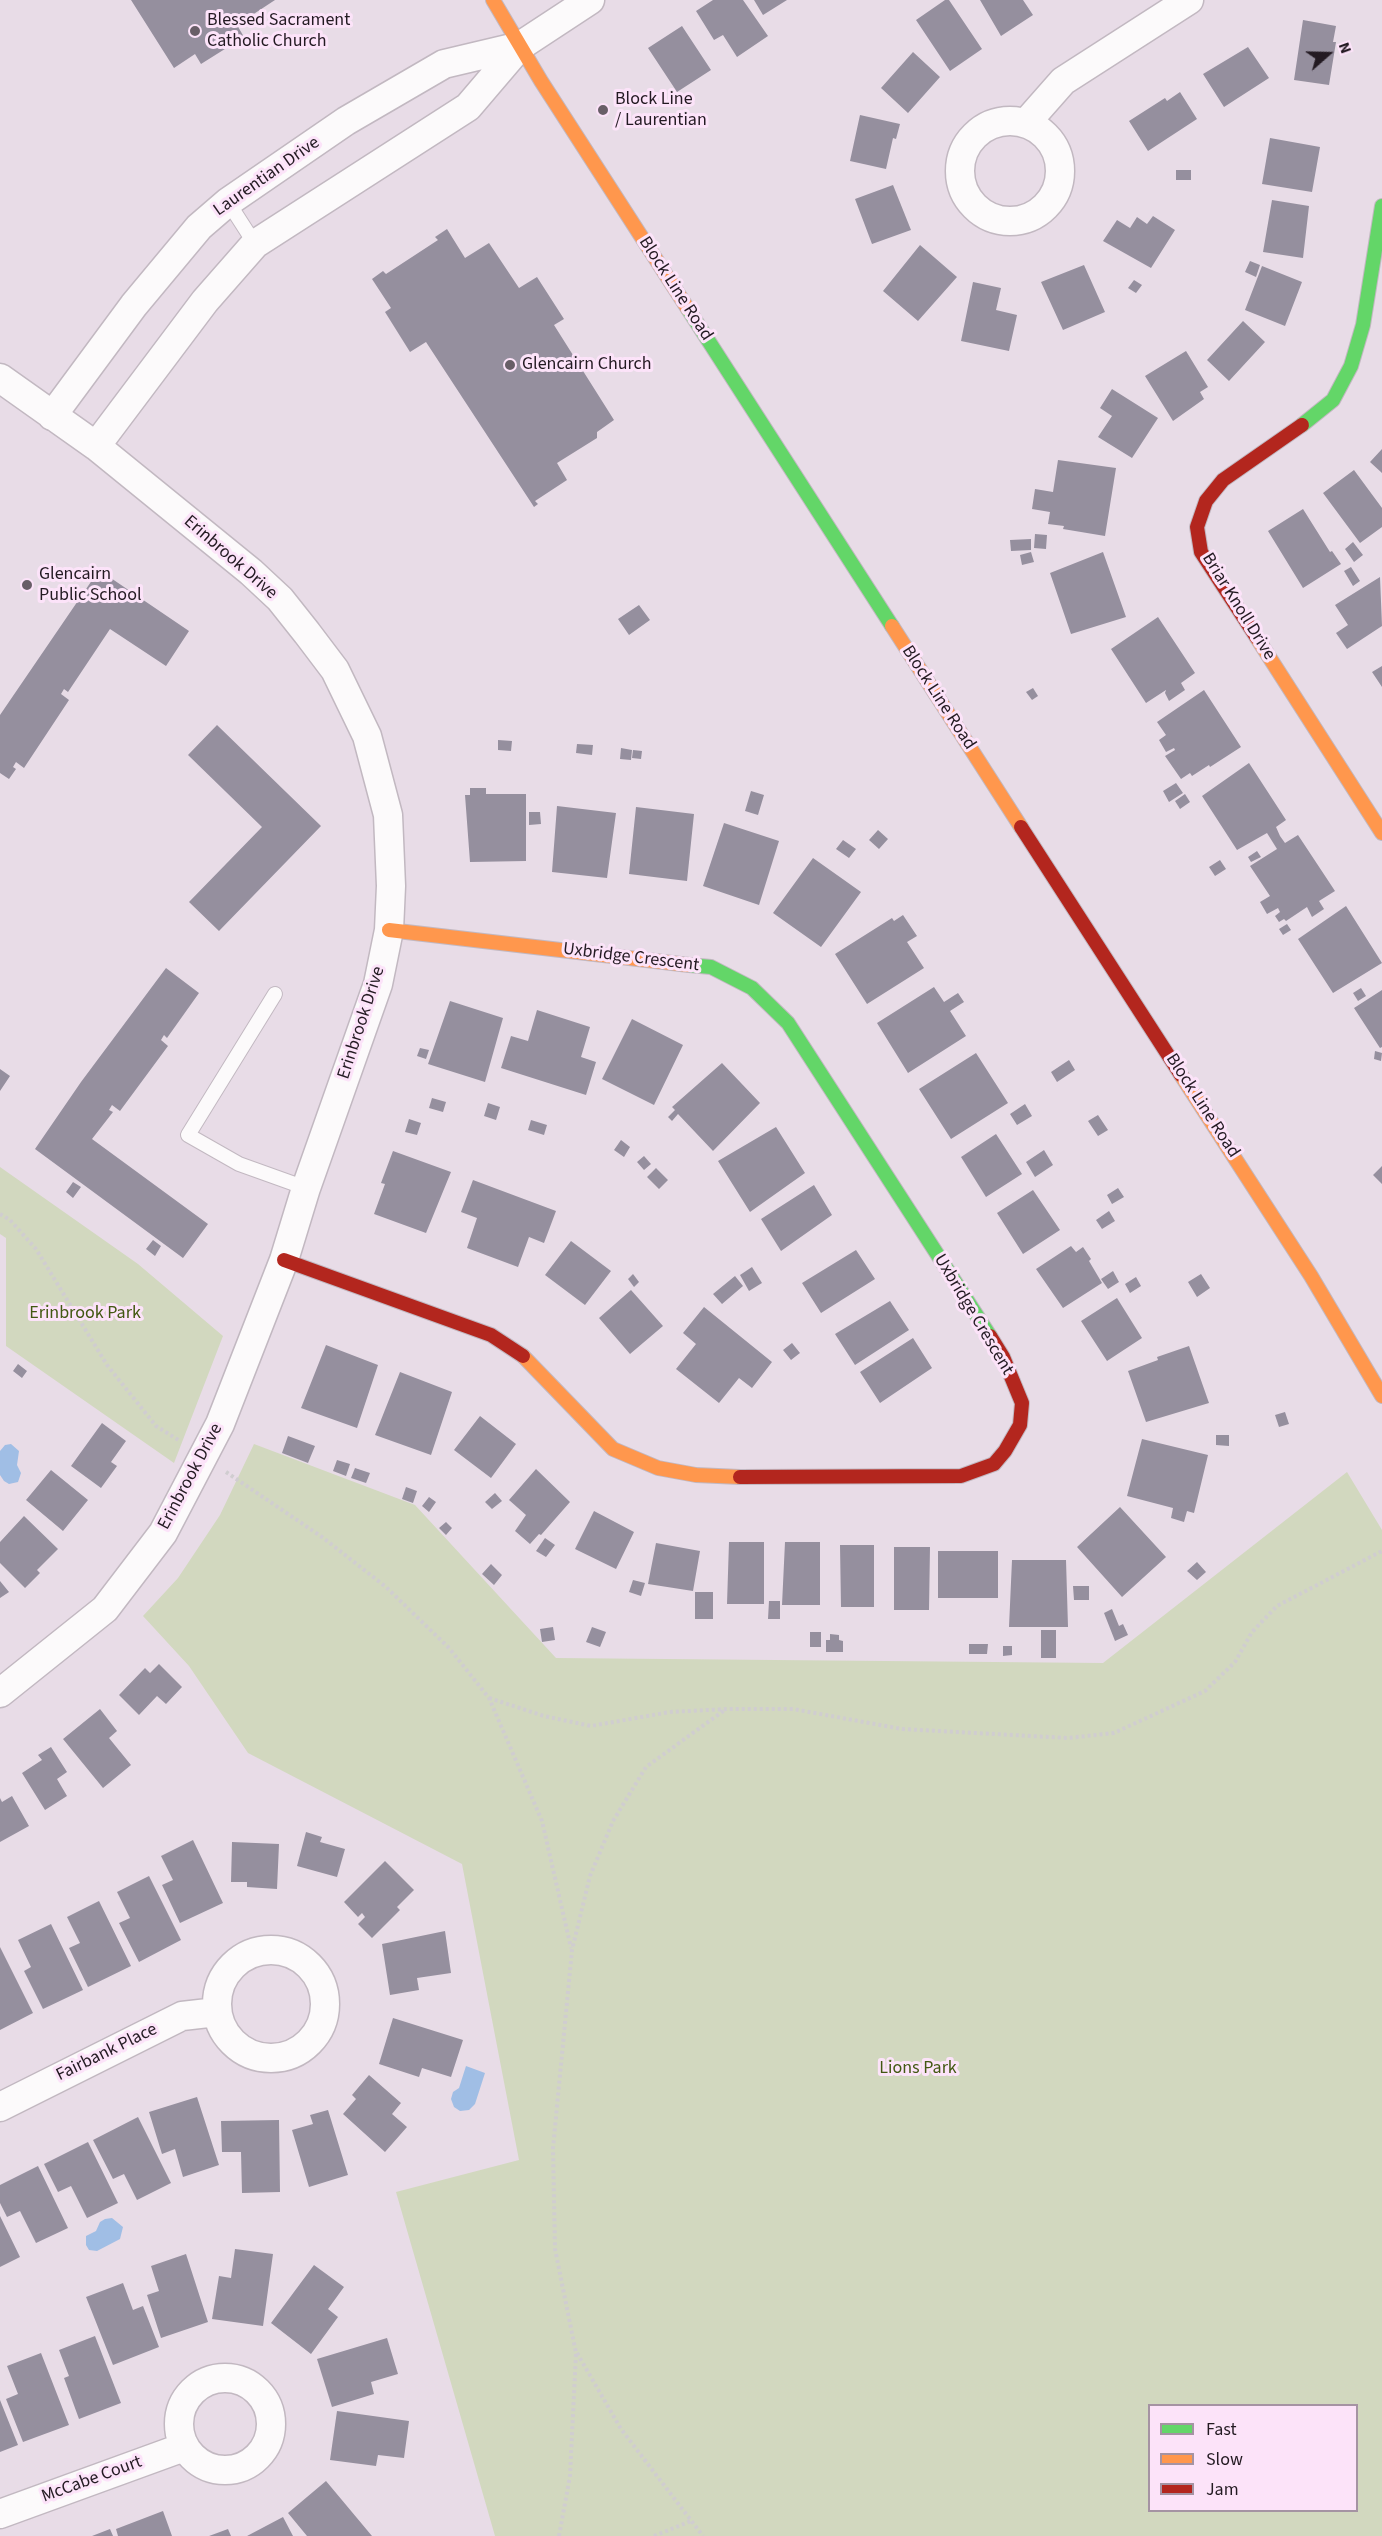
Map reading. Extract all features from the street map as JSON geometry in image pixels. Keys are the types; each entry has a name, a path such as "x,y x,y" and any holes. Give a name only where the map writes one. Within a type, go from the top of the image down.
{"street":[{"name":"Block Line Road","path":"493,0 520,46 1311,1276 1382,1396"},
{"name":"Laurentian Drive","path":"96,446 205,301 255,244 468,106 520,46 590,0"},
{"path":"1026,123 1063,81 1189,0"},
{"name":"Laurentian Drive","path":"52,416 141,297 199,227 228,202 346,121 444,64 520,46"},
{"name":"Briar Knoll Drive","path":"1381,829 1201,552 1197,527 1206,501 1222,480 1333,400 1352,366 1363,325 1382,206"},
{"name":"Erinbrook Drive","path":"0,378 96,446 251,572 280,599 335,670 367,736 387,815 391,886 389,930 378,984 306,1188 284,1260 220,1424 162,1533 105,1610 0,1693"},
{"name":"Uxbridge Crescent","path":"284,1260 490,1335 522,1355 614,1449 658,1468 696,1475 734,1477 961,1476 994,1464 1005,1451 1020,1425 1022,1403 1003,1358 788,1023 752,988 711,967 389,930"},
{"name":"Fairbank Place","path":"0,2107 183,2016 217,2012"},
{"name":"McCabe Court","path":"0,2514 184,2447"}],"lane":[{"path":"228,202 255,244"},
{"path":"275,994 188,1135 239,1164 306,1188"}],"path":[{"path":"0,1214 10,1220 36,1249 107,1365 148,1417 156,1426 188,1446"},
{"path":"223,1470 322,1537 386,1587 449,1648 489,1698 542,1821 572,1950"},
{"path":"489,1698 544,1716 591,1726 670,1712 727,1708 793,1709 902,1729 1068,1738 1114,1733 1204,1691 1234,1662 1252,1632 1277,1606 1382,1551"},
{"path":"559,2536 570,2476 576,2352 555,2249 553,2148 572,1950 590,1876 613,1821 646,1767 727,1708"},
{"path":"576,2352 621,2429 703,2536"},
{"path":"654,2536 691,2521"}],"green space":[{"name":"Erinbrook Park","path":"0,1167 138,1264 223,1336 174,1463 6,1346 6,1238 0,1234"},
{"name":"Lions Park","path":"254,1444 415,1505 556,1658 1103,1663 1347,1472 1382,1530 1382,2536 495,2536 396,2192 519,2160 462,1864 248,1753 189,1666 143,1616 178,1578 220,1515"}],"water":[{"path":"11,1444 19,1451 17,1465 21,1473 18,1482 9,1484 0,1475 0,1451 5,1445"},
{"path":"466,2066 485,2073 475,2104 469,2110 460,2111 454,2107 451,2099 453,2092 459,2088"},
{"path":"112,2218 123,2227 120,2239 97,2251 89,2250 86,2245 86,2236 96,2231 100,2222"}],"building":[{"name":"Blessed Sacrament Catholic Church","path":"131,0 275,0 237,25 244,37 201,64 195,54 174,68"},
{"path":"713,0 743,0 768,36 737,57 723,35 714,40 696,11"},
{"path":"754,0 787,0 763,15"},
{"path":"945,0 949,0 982,49 950,71 916,20"},
{"path":"980,0 1023,0 1033,15 1001,36"},
{"path":"1303,20 1336,26 1333,42 1336,42 1329,85 1294,80"},
{"path":"682,26 711,70 677,92 648,48"},
{"path":"1248,47 1269,78 1224,107 1203,74"},
{"path":"913,52 940,77 908,113 881,88"},
{"path":"1180,92 1197,119 1148,151 1129,121 1165,98 1167,101"},
{"path":"860,115 900,124 896,139 893,138 886,169 850,161"},
{"path":"1270,138 1320,147 1312,192 1262,184"},
{"path":"1176,170 1191,170 1191,180 1176,180"},
{"path":"893,185 911,230 872,244 855,199"},
{"path":"1272,200 1309,206 1303,258 1263,252"},
{"path":"1153,216 1175,230 1151,268 1103,241 1117,220 1130,228 1137,217 1147,224"},
{"name":"Glencairn Church","path":"447,229 465,258 489,243 519,288 537,277 564,319 554,325 614,420 597,432 597,438 557,463 567,480 535,501 538,504 534,507 426,342 410,352 385,312 391,308 372,279 383,271 386,274 438,240 435,237"},
{"path":"920,245 957,277 918,321 883,291"},
{"path":"1250,261 1260,265 1256,277 1245,272"},
{"path":"1084,265 1105,312 1063,330 1041,282"},
{"path":"1262,266 1302,282 1285,326 1245,310"},
{"path":"1134,280 1142,285 1136,293 1128,288"},
{"path":"973,282 1001,288 996,310 1017,315 1009,351 961,341"},
{"path":"1243,321 1265,342 1229,381 1207,360"},
{"path":"1186,351 1208,387 1200,392 1204,399 1173,421 1145,376"},
{"path":"1112,389 1158,418 1132,458 1098,437 1112,416 1100,408"},
{"path":"1382,449 1382,473 1370,462"},
{"path":"1058,460 1116,468 1105,536 1063,529 1064,526 1048,524 1050,512 1032,509 1035,489 1053,492"},
{"path":"1354,470 1382,508 1382,527 1360,543 1323,493"},
{"path":"1303,509 1330,552 1332,551 1341,564 1303,588 1268,531"},
{"path":"1035,534 1047,535 1046,549 1034,548"},
{"path":"1031,539 1031,550 1011,551 1010,540"},
{"path":"1353,542 1363,555 1354,562 1345,549"},
{"path":"1031,552 1034,562 1022,565 1020,555"},
{"path":"1103,552 1126,617 1071,634 1050,573"},
{"path":"1351,567 1360,581 1353,586 1344,571"},
{"path":"99,570 189,631 166,666 110,629 68,692 64,689 61,694 69,700 24,768 16,762 13,767 16,769 9,779 0,773 0,715"},
{"path":"1380,577 1382,626 1347,649 1336,633 1348,625 1335,605"},
{"path":"639,605 650,620 629,635 618,619"},
{"path":"1158,617 1195,673 1181,683 1185,690 1169,701 1166,690 1146,703 1111,649"},
{"path":"1382,666 1382,687 1372,672"},
{"path":"1033,688 1038,696 1032,700 1026,692"},
{"path":"1204,690 1241,747 1210,767 1209,765 1192,776 1190,773 1181,779 1165,756 1175,750 1174,748 1166,752 1159,740 1166,735 1157,722"},
{"path":"217,725 321,826 219,931 189,902 262,827 188,755"},
{"path":"498,740 512,741 511,751 498,750"},
{"path":"577,744 593,745 592,755 576,753"},
{"path":"621,748 632,750 631,760 620,759"},
{"path":"633,750 642,751 641,759 632,758"},
{"path":"1249,763 1286,820 1276,827 1280,836 1285,843 1298,835 1335,891 1319,901 1324,909 1312,917 1307,907 1286,921 1284,919 1279,922 1275,916 1280,912 1278,908 1267,914 1260,902 1270,896 1250,866 1277,849 1267,833 1237,850 1202,796"},
{"path":"1176,783 1183,793 1169,802 1163,791"},
{"path":"470,788 486,788 486,794 526,794 526,861 470,862 465,795 470,795"},
{"path":"751,791 764,795 758,815 745,811"},
{"path":"1185,794 1190,802 1180,809 1175,801"},
{"path":"557,806 616,813 607,878 552,872"},
{"path":"636,807 694,814 687,881 629,874"},
{"path":"529,812 540,812 541,824 529,825"},
{"path":"724,823 779,841 759,905 703,886"},
{"path":"878,830 888,839 879,849 869,840"},
{"path":"843,840 856,849 849,858 836,849"},
{"path":"1257,851 1261,857 1251,862 1248,857"},
{"path":"813,858 861,892 821,947 773,913"},
{"path":"1220,860 1226,869 1215,876 1209,867"},
{"path":"1346,906 1382,963 1333,993 1298,939"},
{"path":"903,915 917,936 907,942 924,968 867,1004 835,954 892,918 894,921"},
{"path":"1287,924 1291,930 1283,935 1279,929"},
{"path":"166,968 199,993 167,1038 164,1035 161,1040 168,1046 120,1111 112,1105 109,1110 113,1112 92,1139 208,1224 183,1258 35,1149 81,1082"},
{"path":"934,987 944,1002 958,993 964,1002 950,1011 966,1036 908,1073 877,1023"},
{"path":"1361,988 1366,996 1358,1001 1353,993"},
{"path":"1382,990 1382,1047 1380,1048 1354,1008"},
{"path":"450,1001 503,1018 485,1082 428,1064"},
{"path":"537,1010 590,1027 581,1057 596,1062 586,1095 501,1068 511,1036 528,1041"},
{"path":"632,1019 683,1045 654,1105 602,1079"},
{"path":"420,1048 429,1050 426,1059 417,1056"},
{"path":"1375,1051 1382,1053 1381,1061 1374,1059"},
{"path":"976,1053 1008,1103 951,1139 919,1089"},
{"path":"1069,1060 1075,1070 1057,1082 1051,1072"},
{"path":"722,1063 760,1103 713,1151 678,1114 672,1121 668,1117 675,1110 672,1107"},
{"path":"0,1069 10,1076 0,1091"},
{"path":"432,1098 446,1102 443,1112 429,1108"},
{"path":"488,1103 500,1107 496,1120 484,1116"},
{"path":"1025,1104 1032,1116 1017,1125 1010,1114"},
{"path":"1098,1115 1108,1130 1098,1136 1088,1121"},
{"path":"409,1119 421,1123 417,1135 405,1132"},
{"path":"531,1120 547,1125 544,1135 528,1130"},
{"path":"776,1127 805,1173 750,1212 718,1161"},
{"path":"996,1134 1022,1174 986,1197 961,1157"},
{"path":"621,1140 630,1147 624,1157 614,1150"},
{"path":"1044,1150 1053,1165 1035,1177 1026,1162"},
{"path":"393,1151 451,1172 426,1233 374,1214 385,1184 381,1183"},
{"path":"644,1156 651,1164 644,1170 637,1162"},
{"path":"1382,1166 1382,1184 1373,1175"},
{"path":"656,1168 668,1180 659,1189 647,1177"},
{"path":"473,1180 556,1211 544,1243 529,1237 518,1267 467,1248 477,1218 461,1212"},
{"path":"73,1182 81,1187 73,1198 66,1192"},
{"path":"814,1185 832,1215 781,1251 761,1219"},
{"path":"1118,1188 1124,1197 1112,1204 1107,1195"},
{"path":"1033,1190 1060,1230 1023,1254 997,1213"},
{"path":"1109,1211 1115,1221 1102,1229 1096,1220"},
{"path":"153,1240 161,1246 155,1256 146,1249"},
{"path":"571,1241 611,1271 585,1305 545,1275"},
{"path":"1071,1246 1076,1252 1083,1247 1102,1283 1063,1308 1036,1269"},
{"path":"856,1250 875,1279 821,1313 802,1283"},
{"path":"752,1267 762,1283 749,1291 740,1275"},
{"path":"1113,1271 1119,1282 1108,1289 1101,1279"},
{"path":"633,1274 639,1282 634,1287 628,1279"},
{"path":"1201,1274 1210,1288 1197,1297 1188,1282"},
{"path":"735,1276 743,1286 722,1304 713,1294"},
{"path":"1136,1277 1141,1286 1130,1293 1125,1284"},
{"path":"631,1290 663,1326 630,1354 599,1318"},
{"path":"1117,1298 1142,1338 1107,1361 1081,1321"},
{"path":"890,1301 909,1330 855,1365 835,1334"},
{"path":"704,1307 772,1362 752,1388 739,1378 719,1403 676,1369 696,1344 683,1333"},
{"path":"913,1338 932,1368 880,1403 860,1372"},
{"path":"792,1343 800,1353 791,1360 783,1350"},
{"path":"326,1345 378,1365 357,1428 301,1408"},
{"path":"1189,1346 1209,1403 1146,1422 1128,1371 1158,1360 1157,1357"},
{"path":"18,1364 27,1371 22,1378 13,1371"},
{"path":"400,1372 452,1392 431,1455 375,1435"},
{"path":"1285,1412 1289,1424 1279,1427 1275,1415"},
{"path":"480,1416 516,1444 491,1478 454,1450"},
{"path":"102,1423 126,1441 111,1462 117,1466 101,1488 71,1466"},
{"path":"1216,1435 1229,1435 1229,1446 1216,1445"},
{"path":"288,1436 315,1446 308,1463 282,1453"},
{"path":"1142,1439 1208,1455 1194,1513 1187,1511 1184,1522 1171,1518 1173,1508 1127,1496"},
{"path":"337,1460 350,1464 346,1476 333,1471"},
{"path":"355,1468 370,1473 366,1483 351,1478"},
{"path":"536,1469 570,1502 530,1544 515,1531 526,1515 509,1500"},
{"path":"51,1470 88,1500 63,1531 26,1500"},
{"path":"406,1487 417,1491 413,1503 402,1499"},
{"path":"495,1493 502,1501 492,1509 485,1502"},
{"path":"429,1497 436,1502 429,1512 422,1506"},
{"path":"1120,1507 1166,1557 1122,1597 1077,1547"},
{"path":"594,1511 634,1532 616,1569 575,1549"},
{"path":"24,1516 58,1549 37,1570 40,1573 25,1588 0,1563 0,1542"},
{"path":"446,1522 452,1528 446,1535 439,1528"},
{"path":"545,1538 555,1545 546,1557 536,1551"},
{"path":"729,1542 764,1542 764,1604 727,1604"},
{"path":"785,1542 820,1542 820,1605 782,1605"},
{"path":"656,1543 700,1551 693,1591 648,1584"},
{"path":"840,1545 874,1545 874,1607 841,1607"},
{"path":"894,1547 930,1547 929,1610 894,1610"},
{"path":"938,1551 998,1551 998,1598 938,1598"},
{"path":"1012,1560 1066,1560 1068,1627 1009,1627"},
{"path":"1197,1562 1206,1572 1197,1580 1187,1571"},
{"path":"491,1564 502,1575 494,1585 482,1574"},
{"path":"633,1580 645,1583 641,1596 629,1592"},
{"path":"0,1581 9,1592 0,1598"},
{"path":"1073,1586 1089,1586 1089,1600 1074,1600"},
{"path":"695,1592 713,1592 713,1619 695,1619"},
{"path":"769,1601 780,1601 780,1619 768,1619"},
{"path":"1112,1609 1119,1626 1123,1624 1128,1635 1115,1641 1104,1613"},
{"path":"553,1627 555,1640 542,1642 540,1629"},
{"path":"592,1627 606,1632 600,1647 586,1642"},
{"path":"1041,1630 1056,1630 1056,1658 1041,1658"},
{"path":"810,1632 821,1632 821,1647 810,1647"},
{"path":"830,1634 839,1635 839,1640 843,1641 843,1652 826,1652 826,1640 830,1640"},
{"path":"969,1644 988,1644 987,1654 969,1654"},
{"path":"1003,1646 1012,1646 1012,1655 1003,1656"},
{"path":"159,1664 182,1687 166,1704 157,1696 139,1715 119,1695 145,1668 150,1673"},
{"path":"100,1709 117,1731 109,1738 131,1765 103,1788 63,1739"},
{"path":"51,1747 67,1772 57,1779 67,1796 45,1810 22,1773 42,1760 38,1755"},
{"path":"12,1796 29,1826 0,1842 0,1798 2,1802"},
{"path":"306,1832 322,1837 320,1842 345,1849 337,1877 297,1866"},
{"path":"193,1840 223,1903 180,1923 162,1885 173,1880 161,1856"},
{"path":"232,1842 279,1844 277,1889 247,1887 247,1882 231,1882"},
{"path":"385,1861 414,1890 397,1907 400,1910 372,1938 358,1924 365,1917 362,1913 358,1917 344,1902"},
{"path":"149,1876 181,1940 139,1962 119,1923 130,1918 117,1892"},
{"path":"99,1901 131,1966 88,1987 69,1948 80,1943 67,1917"},
{"path":"51,1924 83,1990 43,2009 24,1971 31,1967 18,1940"},
{"path":"445,1931 451,1973 417,1978 419,1990 390,1995 382,1944"},
{"path":"0,1947 33,2013 0,2030"},
{"path":"393,2018 463,2040 451,2077 422,2068 419,2077 379,2064"},
{"path":"369,2075 401,2103 392,2114 407,2127 385,2152 343,2114 356,2099 352,2095"},
{"path":"197,2097 219,2165 183,2177 175,2149 162,2154 149,2112"},
{"path":"328,2110 348,2175 309,2187 292,2130 313,2124 310,2115"},
{"path":"138,2117 171,2183 137,2200 124,2174 113,2179 93,2140"},
{"path":"279,2120 280,2192 242,2193 241,2152 222,2152 221,2121"},
{"path":"88,2142 118,2203 87,2218 71,2186 58,2192 44,2164"},
{"path":"38,2166 68,2228 36,2243 20,2211 7,2217 0,2203 0,2185"},
{"path":"0,2216 20,2257 0,2267"},
{"path":"235,2249 273,2254 263,2326 212,2319 219,2276 231,2278"},
{"path":"186,2254 208,2322 161,2338 147,2295 159,2291 151,2266"},
{"path":"314,2265 344,2287 328,2309 338,2317 311,2354 271,2323"},
{"path":"123,2283 133,2310 143,2306 159,2347 113,2365 86,2297"},
{"path":"95,2336 121,2403 79,2419 64,2378 69,2376 59,2350"},
{"path":"387,2338 398,2374 371,2382 374,2394 332,2407 317,2359"},
{"path":"41,2353 69,2425 23,2442 6,2399 18,2394 7,2366"},
{"path":"0,2400 18,2445 0,2452"},
{"path":"337,2411 409,2421 404,2458 378,2455 376,2466 330,2460"},
{"path":"326,2481 372,2536 307,2536 288,2513"},
{"path":"163,2511 172,2536 118,2536 116,2529"},
{"path":"283,2517 293,2536 247,2536"},
{"path":"110,2529 113,2536 92,2536"},
{"path":"228,2529 231,2536 209,2536"}],"traffic: fast":[{"path":"1302,425 1333,400 1351,366 1363,325 1382,206"},
{"path":"688,309 892,626"},
{"path":"689,965 711,967 752,988 788,1023 990,1336"}],"traffic: slow":[{"path":"493,0 541,81 688,309"},
{"path":"892,626 1021,827"},
{"path":"1257,638 1382,833"},
{"path":"389,930 689,965"},
{"path":"1181,1075 1311,1276 1382,1396"},
{"path":"523,1356 613,1449 658,1468 696,1475 740,1477"}],"traffic: jam":[{"path":"1257,638 1201,552 1197,527 1206,501 1223,480 1302,425"},
{"path":"1021,827 1181,1075"},
{"path":"284,1260 491,1335 523,1356"},
{"path":"740,1477 961,1476 994,1464 1005,1451 1020,1425 1022,1403 1003,1357 990,1336"}],"place":[{"name":"Blessed Sacrament Catholic Church","path":"195,31"},
{"name":"Block Line / Laurentian","path":"603,110"},
{"name":"Glencairn Church","path":"510,365"},
{"name":"Glencairn Public School","path":"27,585"}]}
